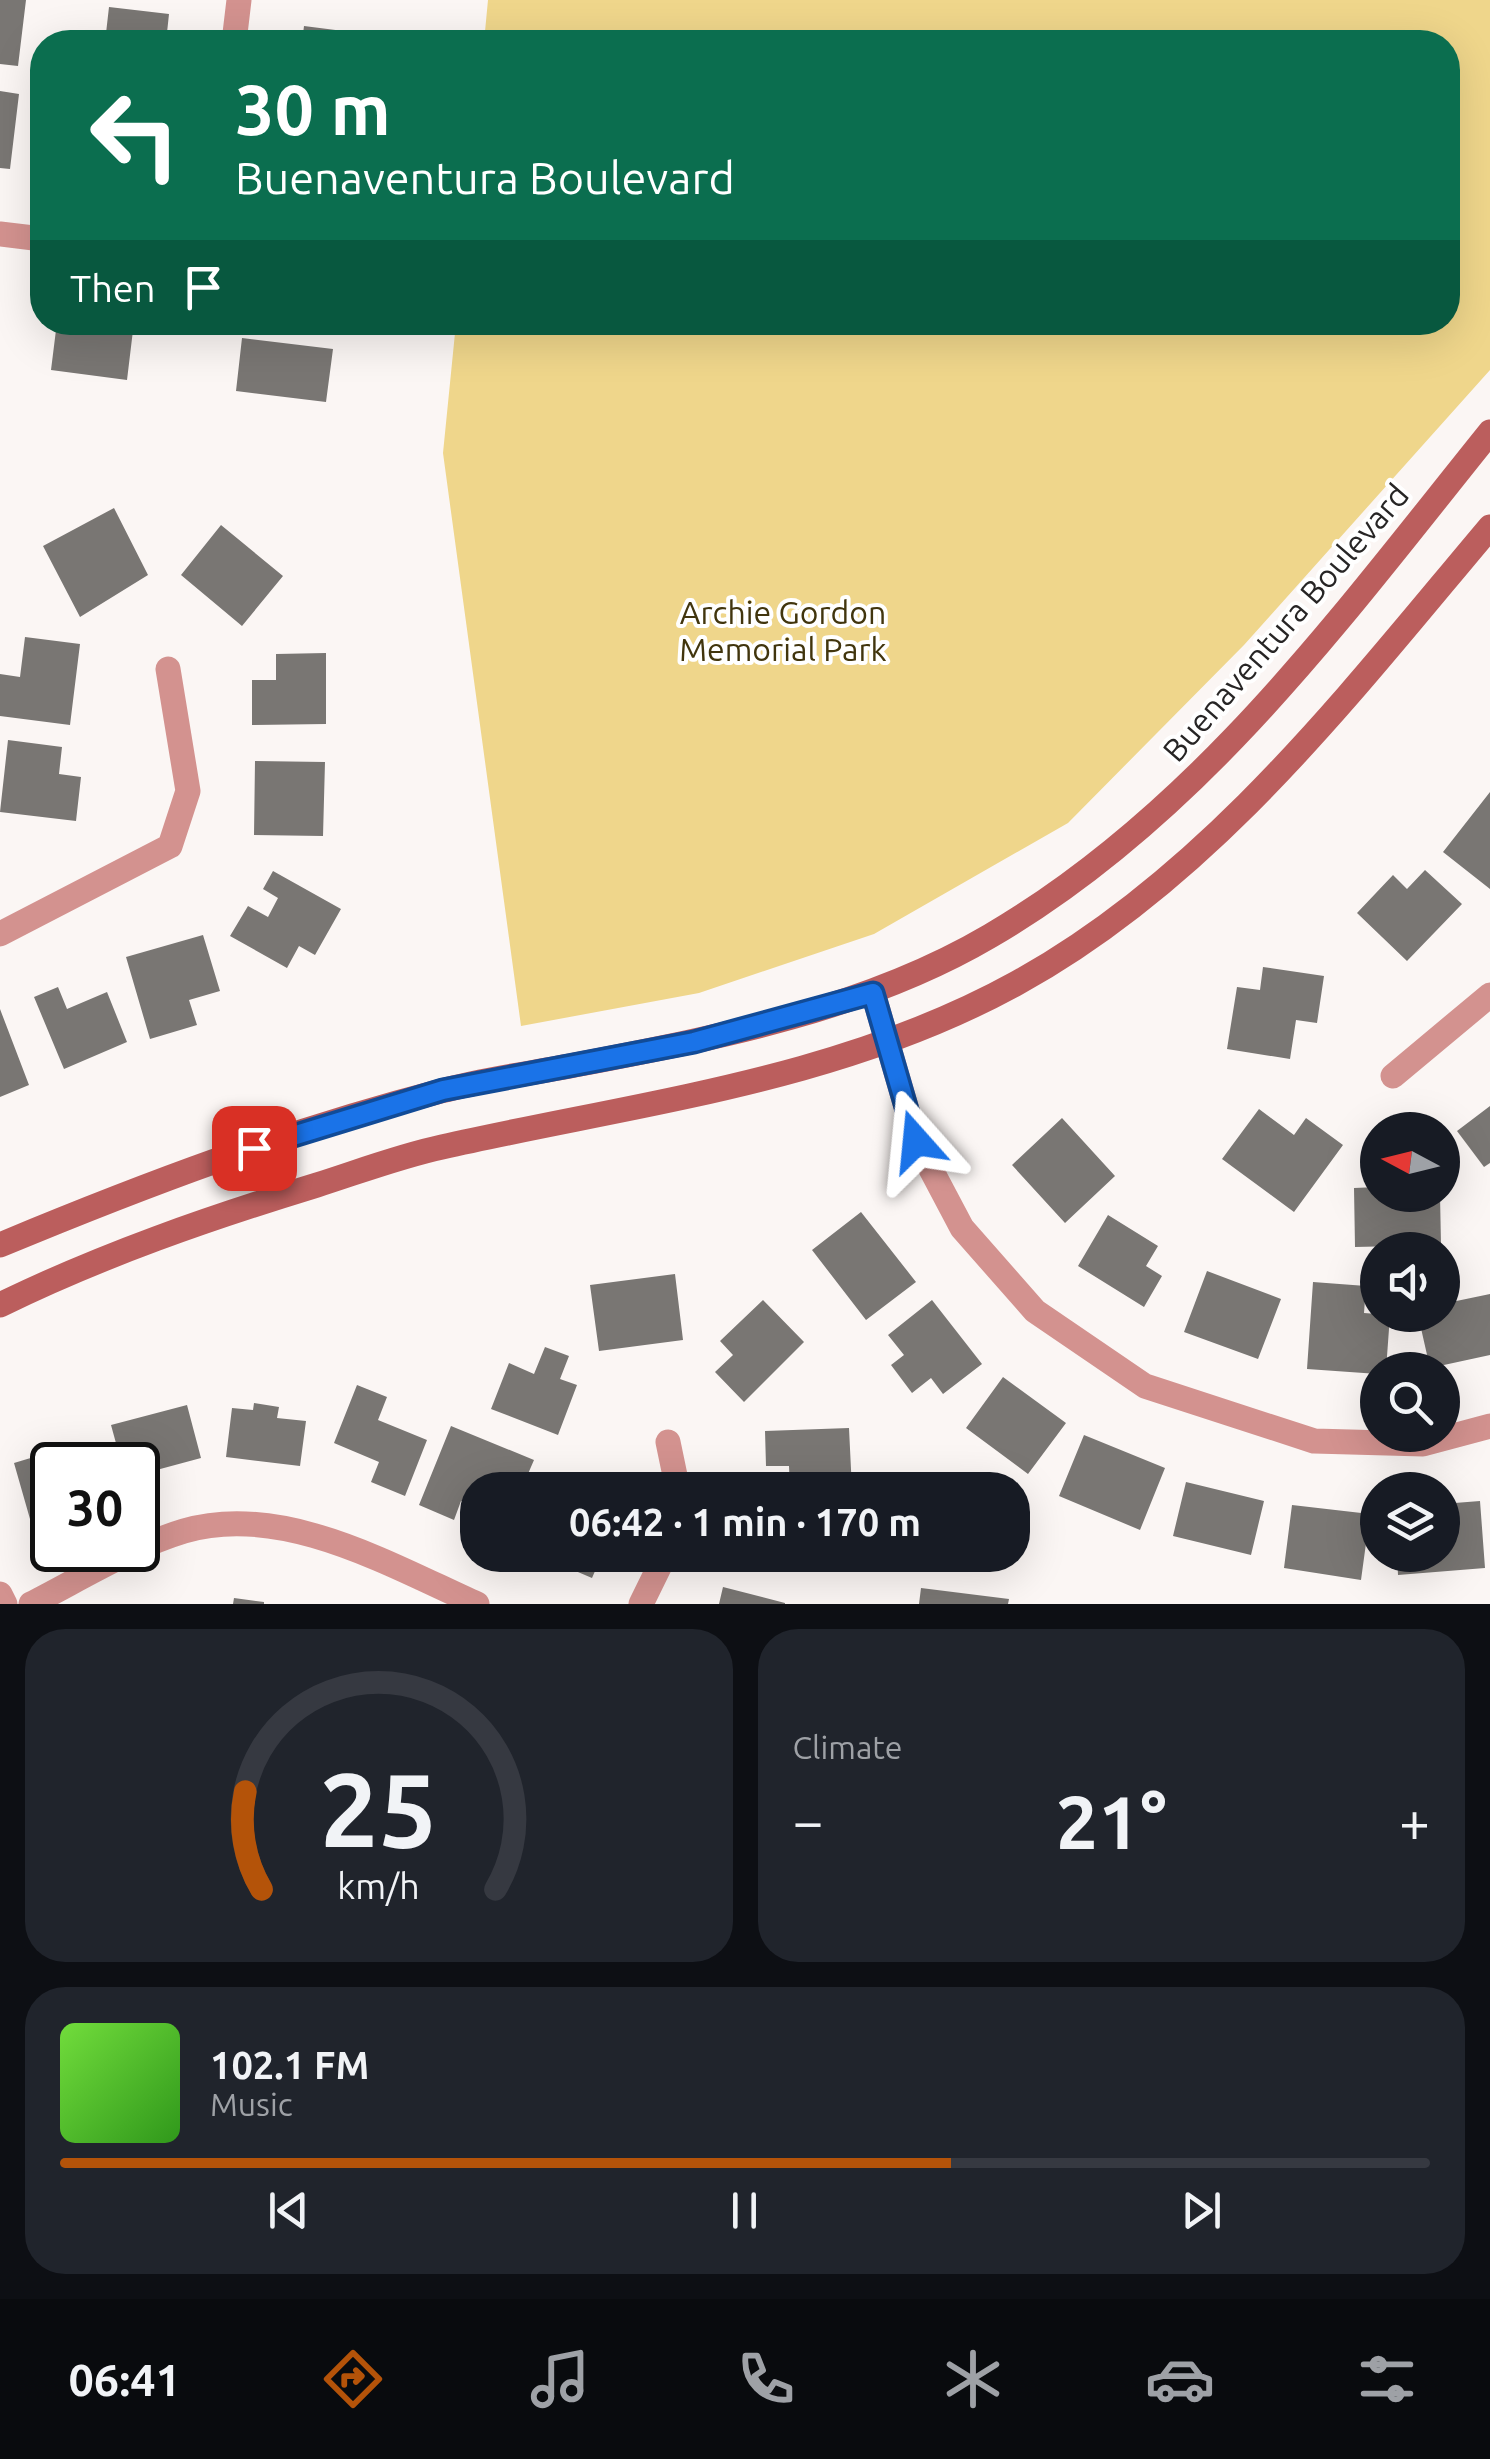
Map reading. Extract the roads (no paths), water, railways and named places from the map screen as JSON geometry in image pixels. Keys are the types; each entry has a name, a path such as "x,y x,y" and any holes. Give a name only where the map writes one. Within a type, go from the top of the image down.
{"main road":[{"name":"Buenaventura Boulevard","path":"0,1244 178,1172 443,1090 694,1042 873,993 988,937 1066,887 1183,793 1314,650 1490,432"},
{"path":"0,1305 196,1222 438,1148 688,1098 885,1044 1017,983 1124,914 1211,841 1356,686 1490,527"}],"street":[{"path":"235,30 239,0"},
{"path":"0,234 30,238"},
{"path":"0,934 170,846 188,790 168,669"},
{"path":"873,993 916,1141 962,1228 1035,1311 1144,1386 1314,1442 1424,1444 1490,1426"},
{"path":"1393,1076 1490,995"},
{"path":"668,1442 674,1472"},
{"path":"31,1604 186,1530 249,1523 324,1538 478,1604"},
{"path":"641,1604 657,1572"},
{"path":"0,1594 4,1604"}],"park label":[{"name":"Archie Gordon Memorial Park","path":"783,632"}]}
